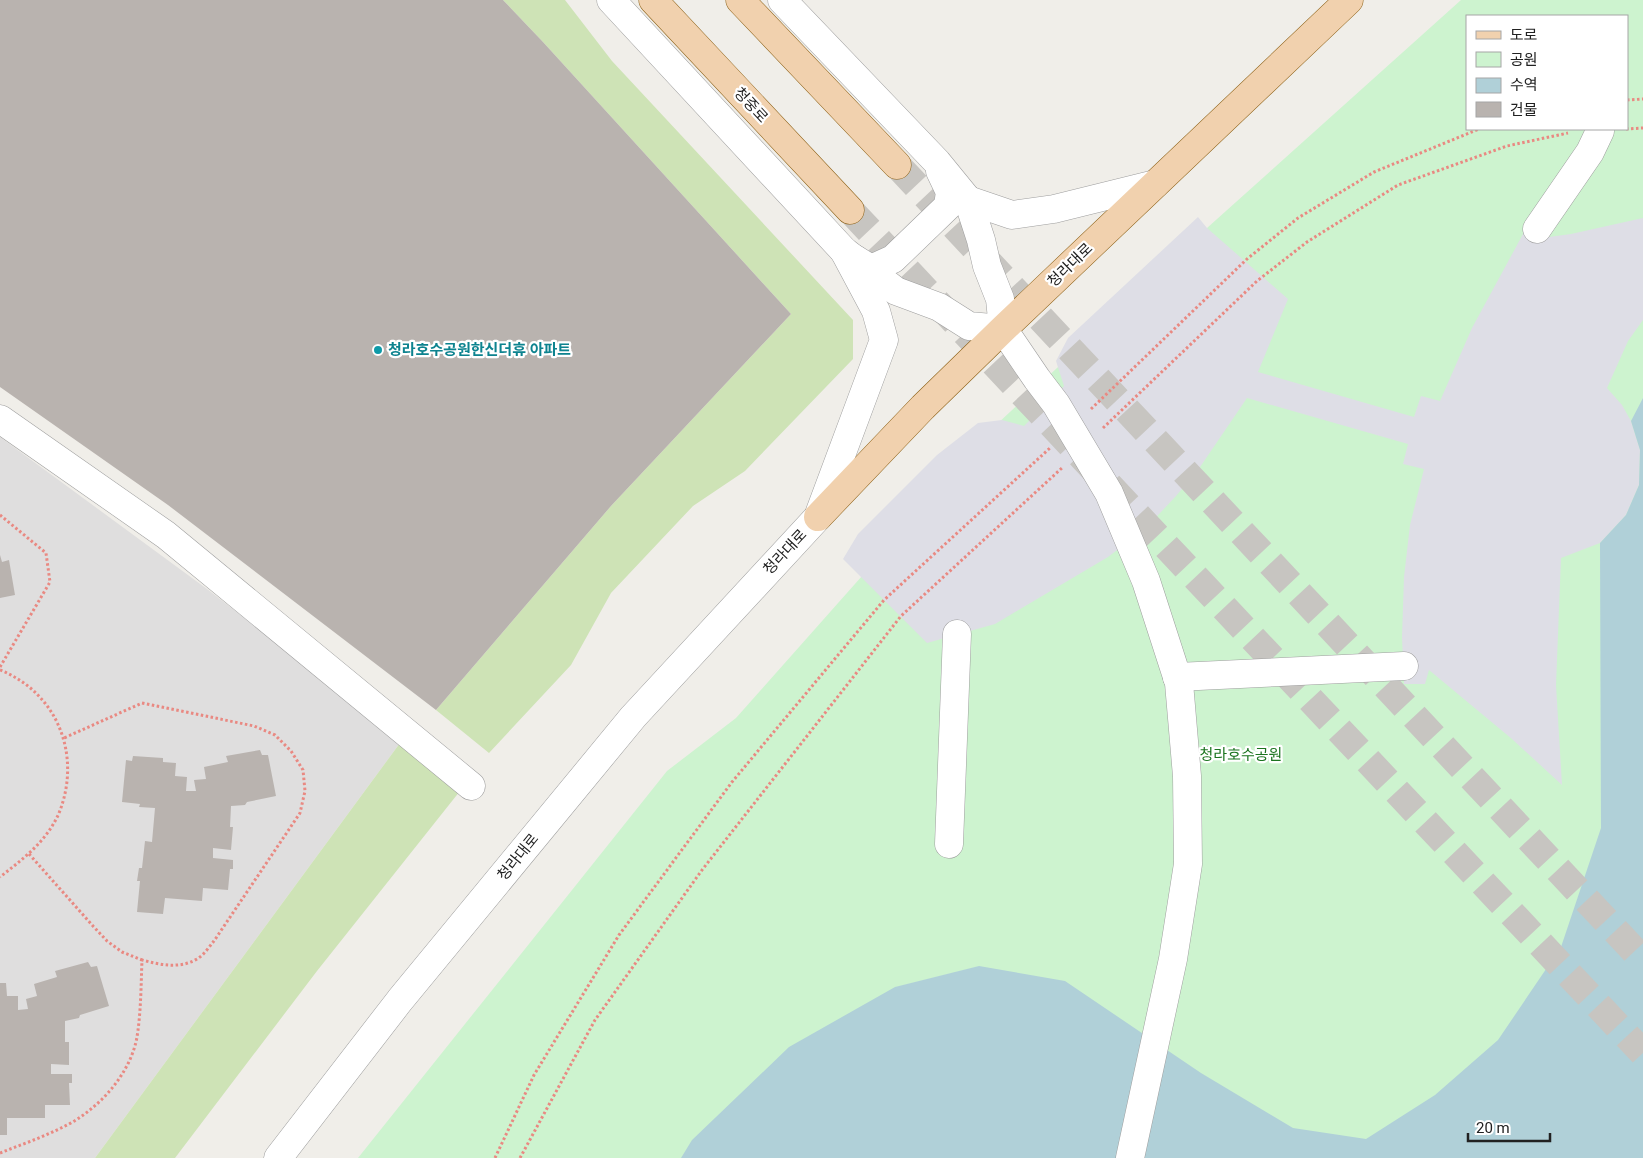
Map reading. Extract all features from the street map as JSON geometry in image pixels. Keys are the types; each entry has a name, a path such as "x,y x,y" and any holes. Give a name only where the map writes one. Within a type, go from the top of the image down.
{"main road":[{"name":"청중로","path":"653,0 850,210"},
{"path":"740,0 897,165"},
{"name":"청라대로","path":"818,518 924,407 1003,329 1349,0"}],"street":[{"path":"612,0 844,251 896,291 939,307 969,326 1003,329"},
{"path":"782,0 936,162 968,200 1000,300 1003,329 1056,404 1109,493 1146,581 1179,683 1188,776 1188,864 1173,959 1130,1158"},
{"path":"1537,229 1590,152 1600,131"},
{"path":"844,251 871,270 893,259 948,206 950,192 936,162"},
{"path":"968,200 1012,215 1054,209 1156,184"},
{"path":"818,518 884,340 876,312 844,251"},
{"path":"0,419 166,535 471,786"},
{"name":"청라대로","path":"278,1158 400,1000 633,717 818,518"},
{"path":"949,844 957,634"},
{"path":"1177,677 1404,666"}],"path":[{"path":"1628,100 1643,99"},
{"path":"1628,129 1643,128"},
{"path":"520,1158 595,1020 702,870 901,616 1076,439 1247,259 1298,218 1374,172 1477,130"},
{"path":"495,1158 534,1075 619,935 732,782 884,600 1306,242 1398,185 1507,146 1572,132 1614,130"},
{"path":"0,515 46,553 50,582 0,669 32,689 45,703 64,738 69,767 58,814 46,835 29,854 0,878"},
{"path":"29,854 107,941 122,952 161,965 181,965 198,958 214,941 300,813 305,791 303,770 291,751 275,735 254,726 142,703 64,738"},
{"path":"0,1152 62,1128 87,1112 112,1088 128,1065 137,1038 142,960"}],"shaded area":[{"path":"1198,217 1207,228 1288,299 1258,372 1414,417 1421,396 1440,401 1472,328 1529,223 1549,237 1643,218 1643,320 1628,341 1607,388 1622,405 1631,421 1640,450 1639,485 1626,515 1600,543 1561,558 1556,685 1562,785 1512,739 1429,670 1425,684 1404,684 1402,637 1404,577 1410,525 1424,469 1403,464 1408,444 1247,398 1198,470 1146,528 1108,557 995,624 927,643 843,559 858,534 937,455 978,423 1002,420 1024,426 1064,386 1056,361 1068,338"},
{"path":"0,437 207,589 400,743 95,1158 0,1158"}],"green space":[{"path":"503,0 565,0 612,61 853,320 853,359 745,471 693,506 611,593 571,665 489,753 436,710 611,506 791,314"},
{"name":"청라호수공원","path":"1461,0 1643,0 1643,1158 358,1158 667,771 736,718 996,425 1207,228"},
{"path":"400,743 460,791 317,971 175,1158 95,1158"}],"water":[{"path":"1643,398 1643,1158 681,1158 692,1140 789,1047 895,987 979,966 1065,981 1201,1073 1293,1128 1366,1139 1435,1095 1498,1040 1561,947 1601,828 1600,543 1626,515 1639,485 1640,450 1631,421"}],"building":[{"name":"청라호수공원한신더휴 아파트","path":"0,0 503,0 791,314 611,506 436,710 168,505 0,387"},
{"path":"0,555 2,562 9,560 15,595 0,598"},
{"path":"260,750 262,755 268,755 276,796 247,802 245,805 231,806 230,827 233,827 231,850 213,848 213,858 233,860 228,890 203,888 202,901 165,898 163,914 137,912 140,881 137,881 139,868 142,868 145,841 152,842 155,808 139,807 140,804 122,802 126,760 132,761 133,756 163,758 163,762 176,763 175,776 187,777 186,791 196,791 194,780 206,779 204,767 228,762 226,756"},
{"path":"88,962 91,967 97,966 109,1006 80,1015 79,1018 65,1021 65,1042 69,1042 69,1065 51,1064 51,1074 72,1074 72,1083 69,1083 70,1105 45,1105 45,1118 7,1118 7,1135 0,1135 0,983 6,983 7,996 18,996 18,1010 28,1009 26,999 37,996 34,984 57,977 55,971"}],"tunnel":[{"path":"897,165 1643,960"},
{"path":"850,210 1643,1053"}],"place":[{"name":"청라호수공원한신더휴 아파트","path":"378,350"}]}
